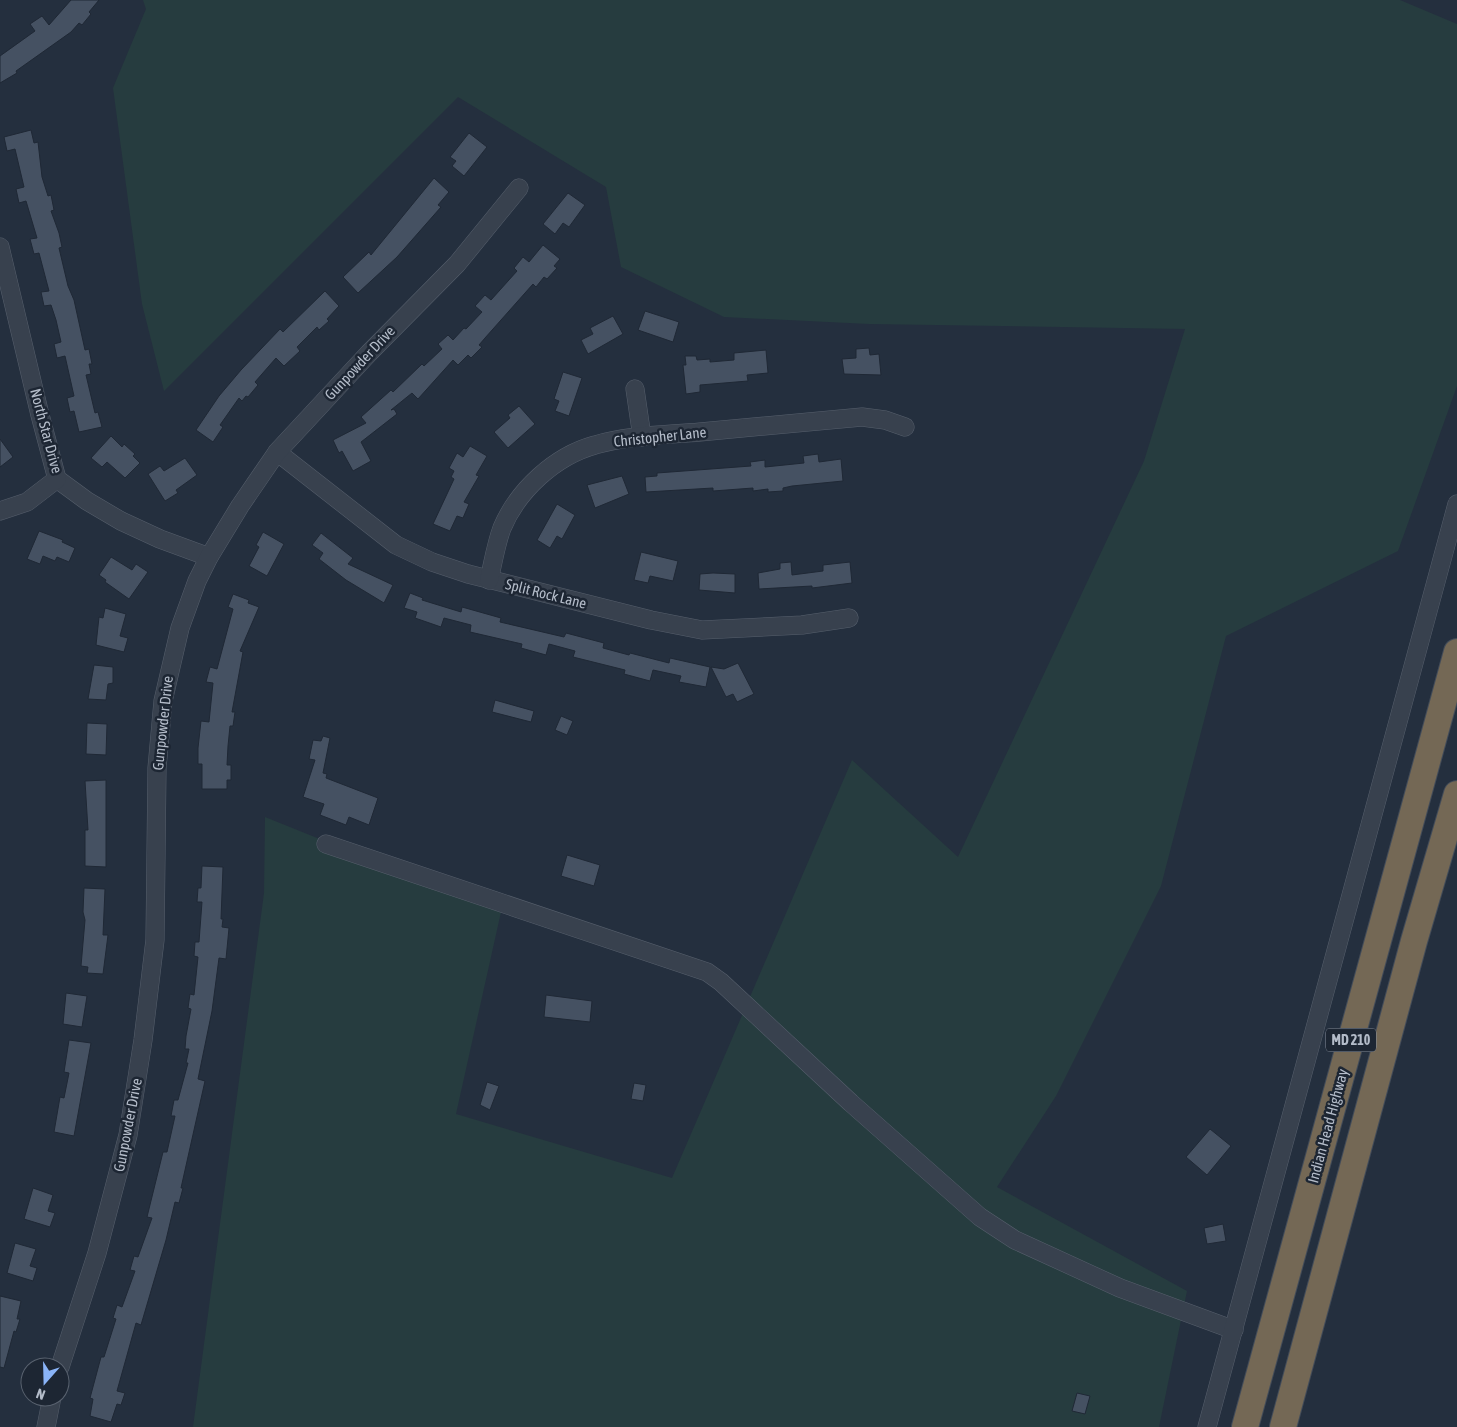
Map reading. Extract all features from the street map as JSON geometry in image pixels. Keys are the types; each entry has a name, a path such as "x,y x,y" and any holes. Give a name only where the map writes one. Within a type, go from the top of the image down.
{"highway":[{"name":"Indian Head Highway","path":"1245,1427 1457,652"},
{"name":"MD 210","path":"1283,1427 1414,941 1457,794"}],"street":[{"name":"Gunpowder Drive","path":"63,1357 97,1253 128,1135 155,940 158,768 162,700 180,628 208,557 277,452 369,353 458,264 519,188"},
{"name":"North Star Drive","path":"0,247 57,479 87,501 122,522 160,540 208,557"},
{"path":"635,389 642,437"},
{"name":"Christopher Lane","path":"489,580 502,529 515,504 532,483 574,452 596,444 642,437 862,417 885,420 905,427"},
{"name":"Split Rock Lane","path":"277,452 396,545 432,562 489,580 651,620 702,630 802,625 849,618"},
{"path":"0,511 27,502 57,479"},
{"path":"1207,1427 1353,882 1457,504"},
{"path":"326,844 707,972 721,982 788,1042 858,1110 980,1217 1015,1240 1120,1288 1234,1330"},
{"path":"46,1427 50,1407"}],"green space":[{"path":"143,0 1400,0 1457,24 1457,386 1398,551 1226,636 1161,886 1056,1096 997,1187 1187,1291 1159,1427 193,1427 264,893 265,817 501,912 456,1114 672,1178 852,760 958,857 1144,461 1185,329 869,324 724,317 621,267 606,187 458,97 164,391 142,304 113,88 146,9"}],"building":[{"path":"71,0 99,0 89,12 91,14 82,25 79,23 71,32 16,71 17,73 0,83 0,56 35,31 30,24 42,16 49,25"},
{"path":"31,130 34,143 38,142 42,177 48,196 51,195 54,210 51,211 59,233 62,247 59,248 68,286 74,300 85,350 89,349 92,364 89,364 91,374 86,375 95,413 98,412 102,427 79,432 74,411 70,412 67,398 74,396 65,356 57,358 54,344 61,342 56,320 51,305 44,306 41,292 49,291 39,253 34,254 30,239 37,238 26,201 19,203 16,189 24,187 15,149 7,151 4,137"},
{"path":"469,133 487,147 464,176 452,166 456,161 450,157"},
{"path":"434,178 449,192 438,205 441,207 397,257 358,293 343,277 369,252 371,255"},
{"path":"568,193 585,205 569,227 563,223 555,234 543,224"},
{"path":"543,245 560,259 554,266 557,268 547,279 544,277 536,287 533,284 479,345 482,347 471,358 468,355 458,365 453,360 418,399 412,393 391,410 394,409 397,414 361,442 371,461 353,471 342,451 339,453 333,440 366,423 361,417 391,390 393,392 422,364 424,366 442,349 438,344 448,335 453,340 464,328 466,329 482,312 475,306 485,295 491,300 517,271 514,268 523,257 529,262"},
{"path":"325,291 339,306 327,319 329,321 319,330 317,327 297,347 300,351 284,366 276,358 255,382 258,385 248,397 246,396 242,401 239,398 220,425 223,427 213,442 196,430 219,396 241,370 280,329 283,332"},
{"path":"645,311 679,322 673,342 638,330"},
{"path":"613,316 623,334 588,354 581,340 593,334 590,328"},
{"path":"869,348 870,355 879,354 881,375 844,374 842,359 856,358 856,349"},
{"path":"766,350 768,373 747,375 748,381 700,385 700,392 686,394 683,365 686,365 685,356 696,356 697,360 710,359 710,362 734,360 734,353"},
{"path":"563,372 582,378 569,416 555,411 559,401 554,399"},
{"path":"519,406 535,424 508,448 494,432 510,418 508,415"},
{"path":"111,436 122,447 124,444 135,454 133,456 140,463 125,478 107,462 102,467 91,458"},
{"path":"0,439 13,457 0,467"},
{"path":"470,446 487,456 476,475 479,476 464,502 469,504 463,518 457,516 450,531 433,524 454,479 451,477 454,471 449,468 457,453 463,457"},
{"path":"818,454 819,462 841,459 843,481 792,486 783,488 783,491 768,492 768,489 753,491 753,488 713,491 713,488 646,492 645,477 657,476 657,473 751,466 750,462 765,460 765,467 804,463 803,456"},
{"path":"185,458 197,475 176,490 178,493 165,501 148,474 160,466 164,471"},
{"path":"622,476 629,494 595,508 587,485"},
{"path":"557,504 575,515 562,539 557,536 550,548 537,540"},
{"path":"39,531 63,540 62,542 75,548 69,562 57,557 55,561 43,556 40,564 27,559"},
{"path":"263,532 284,544 267,576 249,566 259,547 256,545"},
{"path":"321,533 353,558 348,564 393,585 384,603 346,580 319,559 323,553 312,545"},
{"path":"641,552 678,561 673,581 650,576 648,583 634,580"},
{"path":"111,557 132,570 136,564 148,572 129,599 105,582 106,580 99,575"},
{"path":"791,562 792,575 823,571 823,565 850,562 852,583 812,588 812,586 759,589 758,573 780,569 780,563"},
{"path":"700,574 735,574 735,593 699,590"},
{"path":"410,593 423,598 422,600 461,612 462,607 501,618 500,622 564,637 566,633 604,643 603,648 629,655 630,653 669,663 670,658 710,667 706,687 679,682 681,676 653,670 650,681 624,674 625,670 573,657 575,651 549,644 546,655 521,648 522,644 470,632 471,625 444,618 441,627 415,618 417,612 404,608"},
{"path":"233,594 249,600 248,603 259,607 240,651 243,652 232,712 235,712 233,726 230,726 228,746 227,765 231,765 231,780 227,780 227,789 202,789 202,764 198,764 198,748 201,721 209,722 213,683 206,682 210,667 217,669 233,609 228,607"},
{"path":"105,608 126,614 120,636 128,638 124,652 96,645 99,617 103,618"},
{"path":"738,663 754,694 737,702 733,694 726,697 711,667 724,669"},
{"path":"94,665 113,667 113,683 108,684 106,700 88,699"},
{"path":"495,700 534,711 531,722 492,712"},
{"path":"561,716 573,721 567,735 555,730"},
{"path":"87,723 107,724 106,755 86,754"},
{"path":"323,736 330,738 323,773 327,774 326,778 378,798 369,825 349,817 346,825 320,815 324,804 303,797 315,760 309,759 313,740 321,741"},
{"path":"106,780 106,867 85,866 85,830 88,830 85,781"},
{"path":"567,855 600,865 594,886 561,876"},
{"path":"202,866 223,867 221,919 223,919 222,927 229,928 226,959 219,958 212,1011 198,1079 205,1081 181,1188 183,1188 179,1203 175,1202 141,1325 136,1323 117,1391 125,1393 121,1405 117,1404 111,1422 90,1416 93,1399 90,1398 101,1357 104,1357 116,1319 113,1318 117,1305 122,1307 135,1271 130,1270 134,1256 138,1257 152,1218 147,1217 163,1152 167,1152 175,1116 171,1116 174,1100 178,1100 188,1063 186,1063 189,1049 185,1049 191,1009 188,1008 190,994 194,995 198,957 194,956 195,942 199,942 202,902 197,902 198,888 201,888"},
{"path":"84,888 105,889 103,935 108,935 103,974 87,973 88,967 81,966 85,920 83,912"},
{"path":"66,993 87,996 82,1027 63,1024"},
{"path":"546,995 592,1001 590,1022 544,1017"},
{"path":"69,1040 91,1043 74,1136 54,1132 60,1097 64,1098 69,1073 64,1072"},
{"path":"487,1082 499,1086 490,1110 480,1105"},
{"path":"634,1083 646,1085 643,1101 631,1099"},
{"path":"1210,1129 1231,1146 1207,1175 1186,1157"},
{"path":"33,1188 53,1195 48,1211 55,1213 50,1227 24,1219"},
{"path":"1223,1224 1226,1241 1207,1244 1204,1228"},
{"path":"15,1243 36,1249 30,1266 37,1268 33,1281 7,1273"},
{"path":"0,1296 21,1301 17,1319 20,1319 16,1332 14,1331 4,1368 0,1367"},
{"path":"1077,1393 1090,1396 1085,1414 1072,1411"}]}
